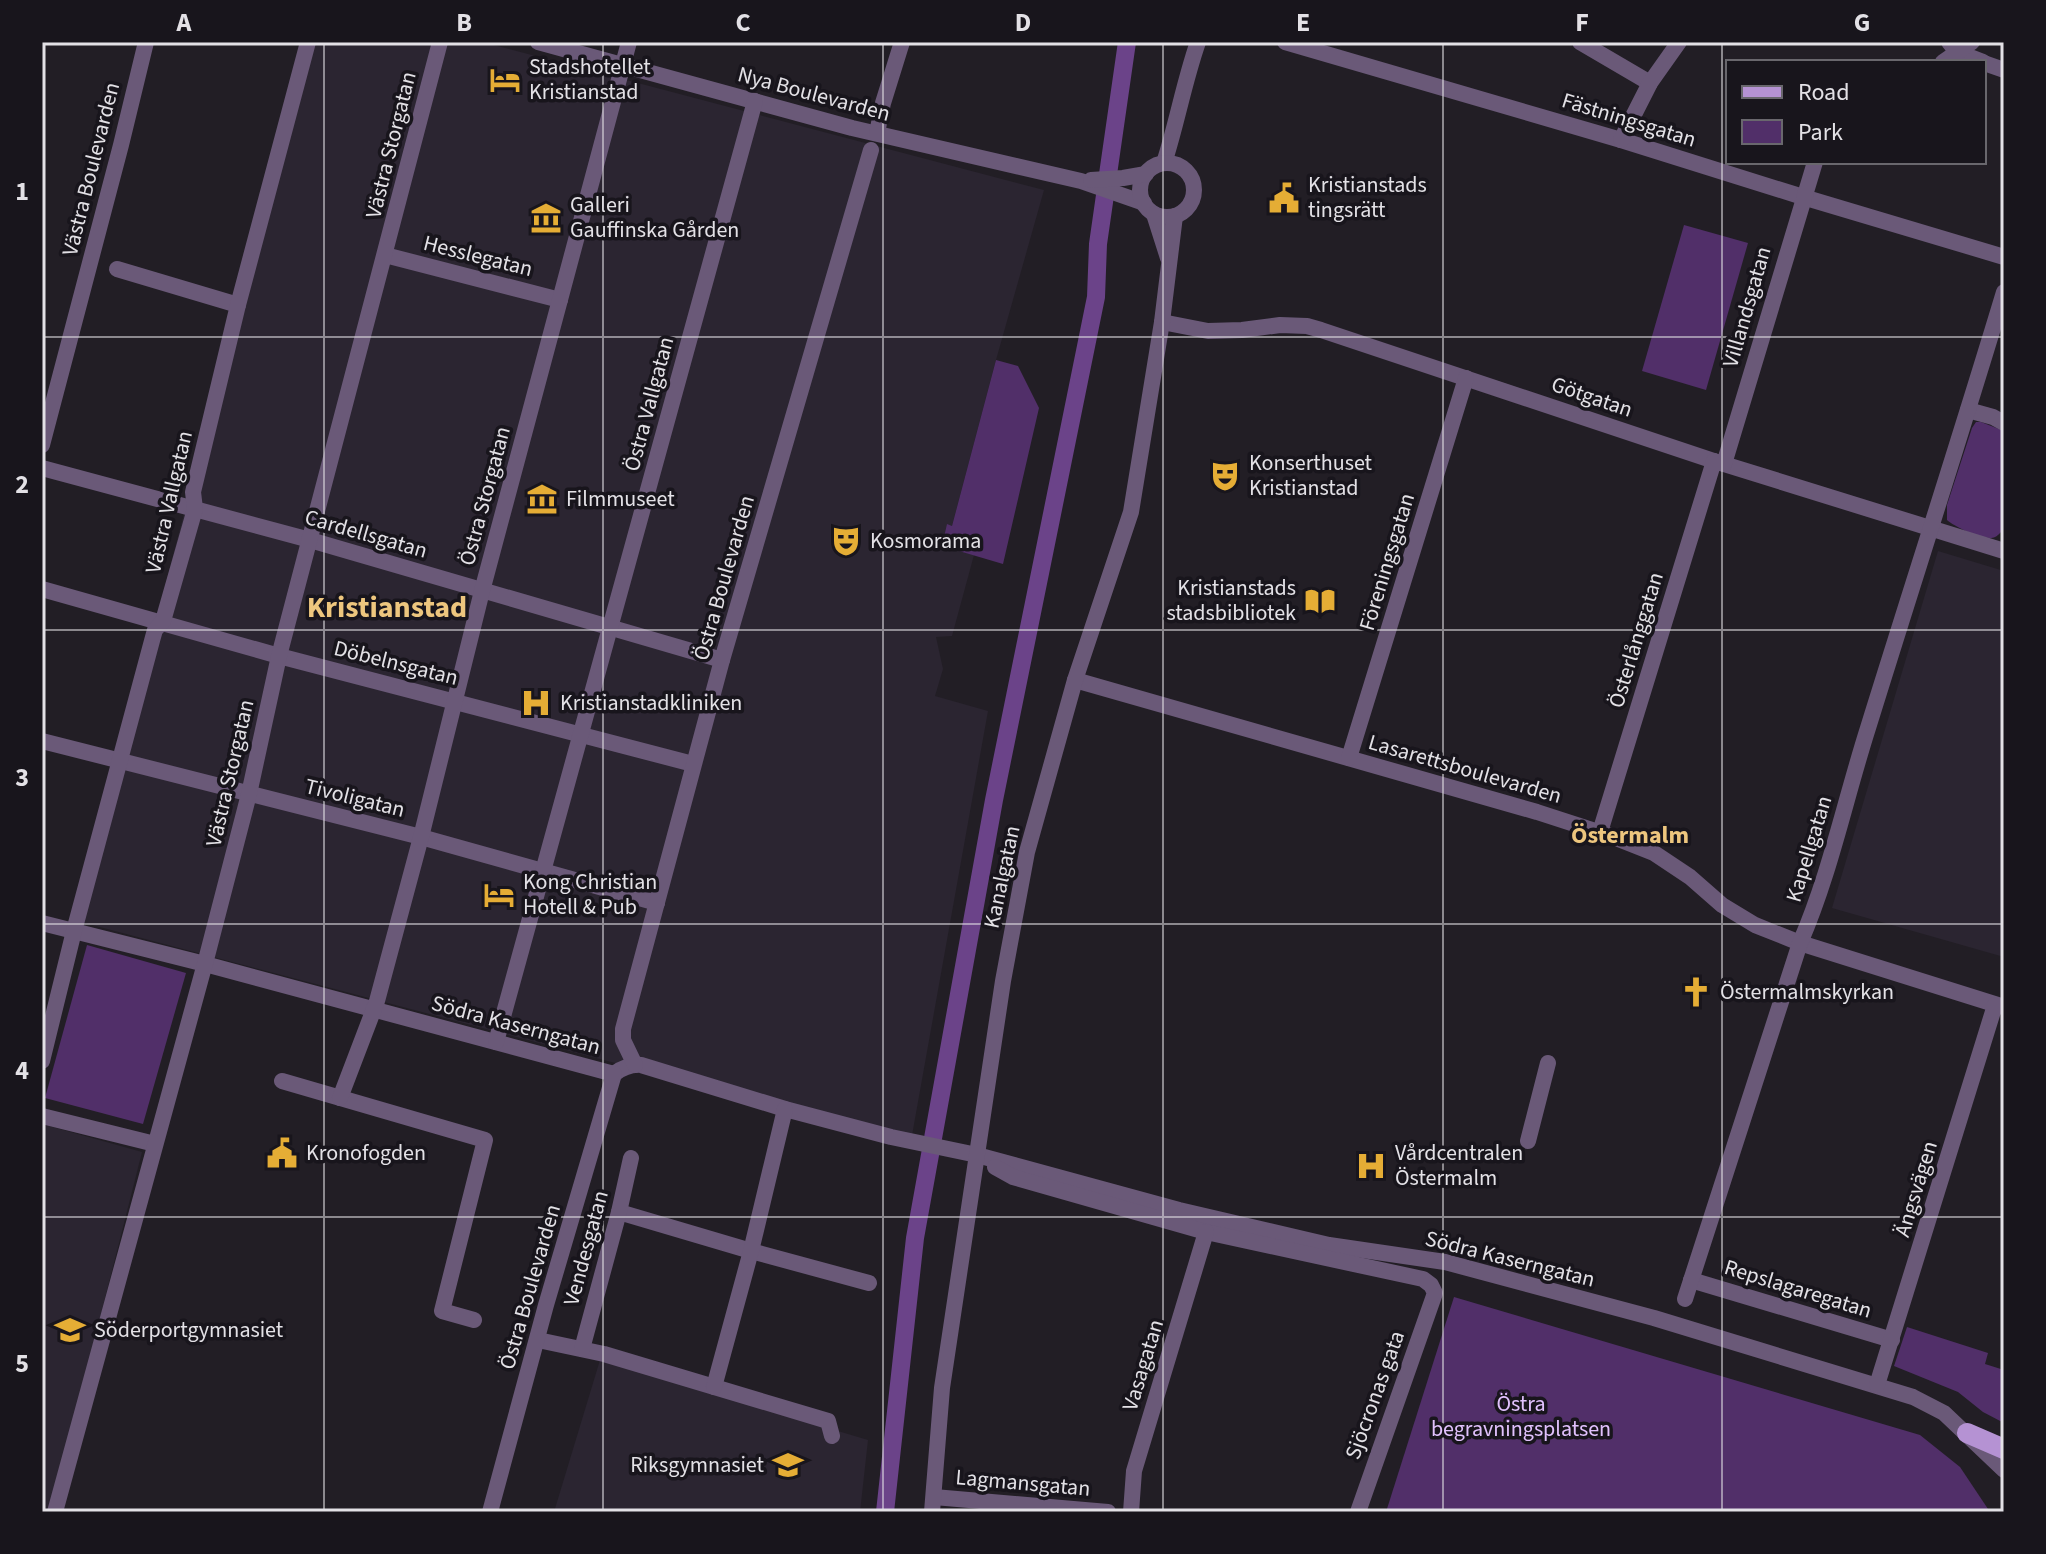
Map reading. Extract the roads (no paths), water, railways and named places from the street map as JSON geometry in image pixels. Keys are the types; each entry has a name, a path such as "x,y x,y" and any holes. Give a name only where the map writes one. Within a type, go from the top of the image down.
{"main road":[{"path":"1967,1433 2004,1449"}],"street":[{"name":"Västra Boulevarden","path":"42,445 146,42"},
{"name":"Västra Vallgatan","path":"42,1061 153,637 163,621 195,509 193,492 238,305 308,42"},
{"name":"Västra Storgatan","path":"55,1512 205,964 249,794 279,656 440,42"},
{"name":"Nya Boulevarden","path":"538,42 877,133 1081,181 1122,187 1149,208"},
{"name":"Östra Storgatan","path":"340,1098 374,1009 629,42"},
{"path":"877,133 902,42"},
{"path":"1164,163 1198,42"},
{"name":"Fästningsgatan","path":"1285,42 2004,257"},
{"path":"1580,42 1650,83"},
{"path":"1621,140 1650,83 1679,42"},
{"path":"1950,52 1972,42"},
{"path":"1950,52 1976,60"},
{"name":"Östra Vallgatan","path":"496,1042 755,101"},
{"path":"1181,107 1180,140 1184,168 1192,180 1194,195 1187,208 1175,216 1168,217 1149,208 1141,193 1141,183 1146,174 1164,163 1184,168"},
{"name":"Östra Boulevarden","path":"635,1065 623,1040 623,1029 722,660 871,150"},
{"name":"Villandsgatan","path":"1719,463 1814,164"},
{"name":"Nya Boulevarden","path":"1122,187 1146,174"},
{"name":"Kanalgatan","path":"1149,208 1169,262"},
{"name":"Kanalgatan","path":"933,1505 942,1388 960,1261 1003,981 1027,852 1075,680 1131,512 1162,322 1175,216"},
{"name":"Hesslegatan","path":"385,255 560,300"},
{"path":"117,269 238,305"},
{"name":"Kapellgatan","path":"1685,1299 1800,943 1820,895 1866,732 2004,292"},
{"name":"Götgatan","path":"1162,322 1208,331 1307,326 1719,463 2004,551"},
{"name":"Föreningsgatan","path":"1349,758 1466,378"},
{"path":"1968,410 2004,423"},
{"name":"Österlånggatan","path":"1600,832 1719,463"},
{"name":"Cardellsgatan","path":"42,468 310,540 722,660"},
{"name":"Döbelnsgatan","path":"42,589 279,656 693,764"},
{"name":"Lasarettsboulevarden","path":"1075,680 1600,832 1654,853 1690,877 1722,905 1755,925 1800,943 2000,1006"},
{"name":"Tivoligatan","path":"42,741 421,837 657,903"},
{"name":"Södra Kaserngatan","path":"42,923 614,1074 635,1065 785,1109 977,1155 1179,1210 1314,1241 1445,1262 1654,1318 1913,1397 1944,1413 2004,1470"},
{"name":"Ängsvägen","path":"1877,1385 2000,1006"},
{"path":"1528,1141 1548,1063"},
{"name":"Östra Boulevarden","path":"490,1512 546,1305 614,1074"},
{"path":"282,1081 485,1140 442,1311 474,1320"},
{"path":"714,1387 785,1109"},
{"path":"42,1116 155,1144"},
{"name":"Södra Kaserngatan","path":"977,1155 1013,1177 1206,1232 1423,1279 1435,1293"},
{"name":"Vendesgatan","path":"582,1349 631,1158"},
{"path":"619,1212 869,1283"},
{"name":"Vasagatan","path":"1131,1512 1134,1471 1206,1232"},
{"name":"Repslagaregatan","path":"1691,1280 1892,1340"},
{"name":"Sjöcronas gata","path":"1358,1512 1435,1293"},
{"path":"538,1340 604,1354 828,1421 832,1436"},
{"name":"Lagmansgatan","path":"933,1505 1108,1512"}],"waterway":[{"path":"885,1512 915,1238 994,800 1096,297 1098,244 1127,42"}],"place":[{"name":"Stadshotellet Kristianstad","path":"505,80"},
{"name":"Kristianstads tingsrätt","path":"1284,198"},
{"name":"Galleri Gauffinska Gården","path":"546,218"},
{"name":"Konserthuset Kristianstad","path":"1225,476"},
{"name":"Filmmuseet","path":"542,499"},
{"name":"Kosmorama","path":"846,541"},
{"name":"Kristianstads stadsbibliotek","path":"1320,601"},
{"name":"Kristianstadkliniken","path":"536,703"},
{"name":"Kong Christian Hotell & Pub","path":"499,895"},
{"name":"Östermalmskyrkan","path":"1696,992"},
{"name":"Kronofogden","path":"282,1153"},
{"name":"Vårdcentralen Östermalm","path":"1371,1166"},
{"name":"Söderportgymnasiet","path":"70,1330"},
{"name":"Riksgymnasiet","path":"788,1465"}],"district":[{"name":"Kristianstad","path":"387,607"},
{"name":"Östermalm","path":"1630,835"}],"park label":[{"name":"Östra begravningsplatsen","path":"1521,1416"}]}
